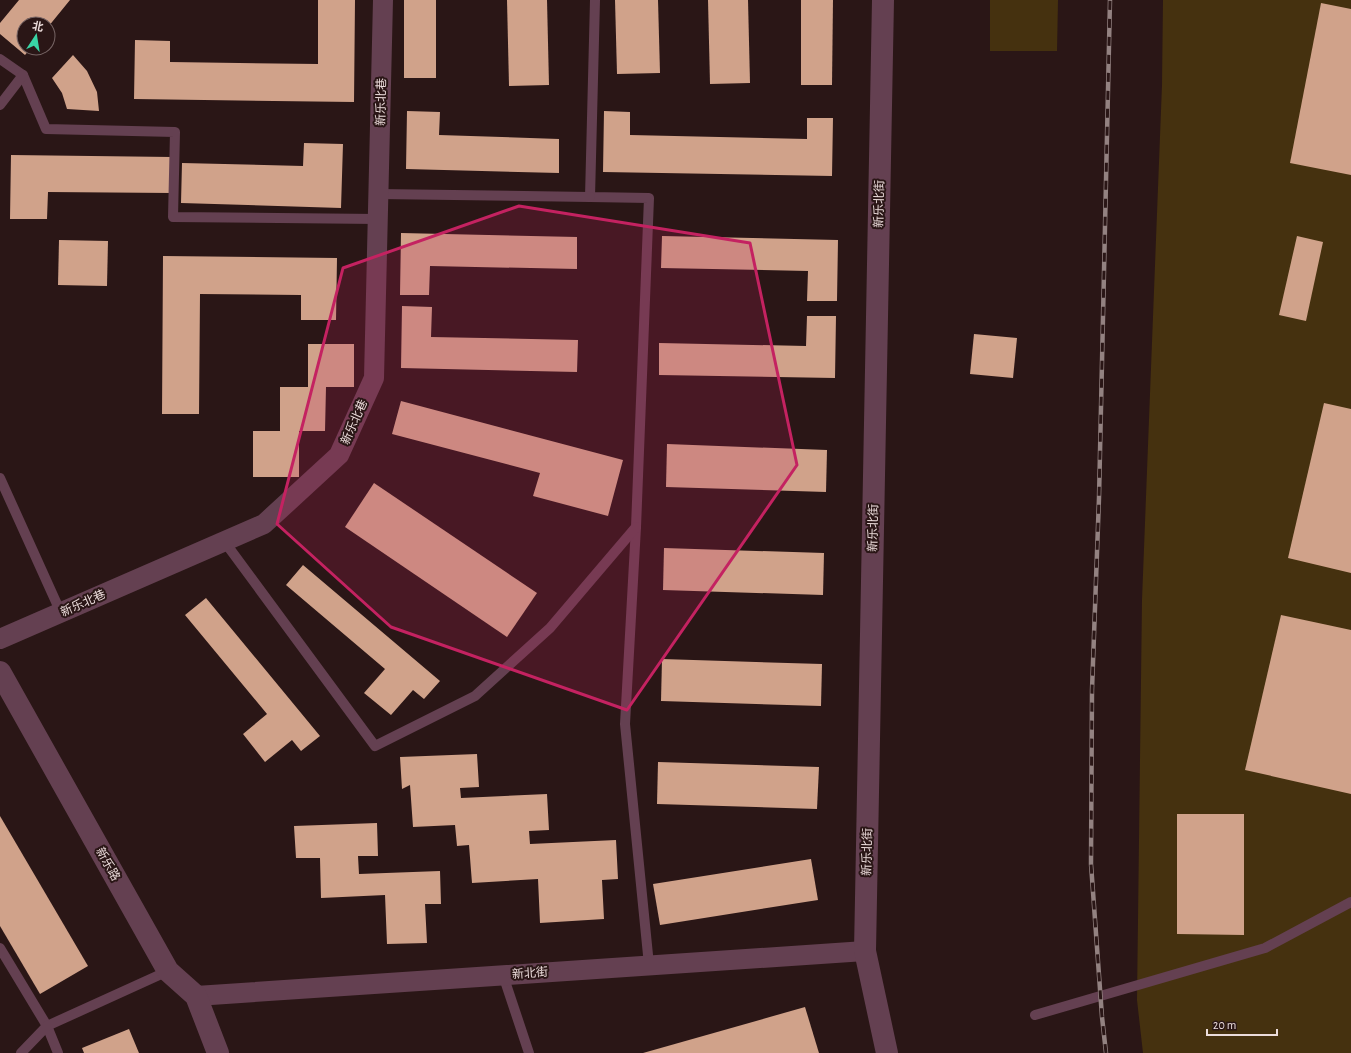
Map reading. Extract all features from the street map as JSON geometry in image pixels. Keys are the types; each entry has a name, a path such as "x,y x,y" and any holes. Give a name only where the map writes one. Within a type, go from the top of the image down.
{"street":[{"name":"新乐北巷","path":"0,640 264,524 339,455 374,378 383,0"},
{"name":"新乐北街","path":"883,0 865,951 887,1053"},
{"name":"新乐路","path":"0,672 168,971 196,996 218,1053"},
{"name":"新北街","path":"196,996 865,951"}],"lane":[{"path":"590,197 595,0"},
{"path":"0,59 23,75 46,129 175,132 173,217 378,219"},
{"path":"0,105 23,75"},
{"path":"378,194 649,198 636,527 626,724 648,965"},
{"path":"0,478 61,613"},
{"path":"224,541 375,746 476,696 550,628 636,527"},
{"path":"1035,1015 1265,948 1351,902"},
{"path":"0,948 47,1026 58,1053"},
{"path":"21,1053 47,1026 168,971"},
{"path":"503,975 529,1053"}],"highlighted area":[{"path":"519,206 750,243 797,465 627,710 391,627 277,524 343,268"}],"shaded area":[{"path":"990,0 1058,0 1057,51 990,51"},
{"path":"1163,0 1351,0 1351,1053 1143,1053 1137,1000 1142,600 1162,85"}],"building":[{"path":"19,0 70,0 56,17 16,16 16,47 0,34 0,23"},
{"path":"318,0 355,0 354,102 134,99 135,40 170,41 170,62 318,64"},
{"path":"404,0 436,0 436,78 404,78"},
{"path":"507,0 547,0 549,85 509,86"},
{"path":"615,0 658,0 660,73 617,74"},
{"path":"708,0 748,0 750,83 710,84"},
{"path":"801,0 833,0 832,85 801,85"},
{"path":"1321,3 1351,9 1351,175 1290,163"},
{"path":"73,55 87,71 97,92 99,111 67,109 62,93 52,78"},
{"path":"407,111 440,112 439,135 559,139 559,173 406,169"},
{"path":"604,111 630,112 630,135 807,139 807,118 833,118 832,176 603,172"},
{"path":"304,143 343,144 341,208 181,203 182,163 303,166"},
{"path":"11,155 172,157 172,193 48,192 47,219 10,219"},
{"path":"401,233 577,237 577,269 430,266 429,295 400,295"},
{"path":"662,236 838,240 837,301 807,301 808,271 661,268"},
{"path":"1297,236 1323,242 1306,321 1279,315"},
{"path":"59,240 108,241 107,286 58,285"},
{"path":"163,256 337,258 336,320 301,320 301,295 200,294 199,414 162,414"},
{"path":"402,306 432,307 431,337 578,340 577,372 401,368"},
{"path":"807,316 836,316 835,378 659,375 659,343 806,346"},
{"path":"974,334 1017,338 1013,378 970,374"},
{"path":"308,344 354,344 354,387 326,387 325,431 299,431 299,477 253,477 253,431 280,431 280,387 308,387"},
{"path":"401,401 623,460 608,516 533,496 540,473 392,434"},
{"path":"1324,403 1351,409 1351,573 1288,558"},
{"path":"667,444 827,450 826,492 666,487"},
{"path":"374,483 537,593 507,637 345,527"},
{"path":"664,548 824,553 823,595 663,590"},
{"path":"303,565 440,681 424,699 413,690 391,715 364,693 385,669 286,585"},
{"path":"206,598 320,736 301,751 292,740 265,762 243,734 267,714 185,615"},
{"path":"1281,615 1351,630 1351,794 1245,770"},
{"path":"662,659 822,664 821,706 661,701"},
{"path":"477,754 479,787 460,788 461,798 547,794 549,830 529,831 530,844 616,840 618,879 602,880 604,919 540,923 538,879 472,883 469,845 457,846 455,825 413,827 410,785 402,789 400,757"},
{"path":"658,762 819,767 817,809 657,804"},
{"path":"1177,814 1244,814 1244,935 1177,934"},
{"path":"0,816 88,966 40,994 0,926"},
{"path":"377,823 378,856 358,856 359,874 440,871 441,904 425,904 427,943 387,944 385,895 321,898 320,858 296,858 294,826"},
{"path":"811,859 818,900 660,925 653,884"},
{"path":"805,1007 819,1053 643,1053"},
{"path":"129,1029 139,1053 84,1053 82,1048"}],"railway":[{"path":"1106,1053 1091,864 1092,690 1099,498 1110,0"}]}
